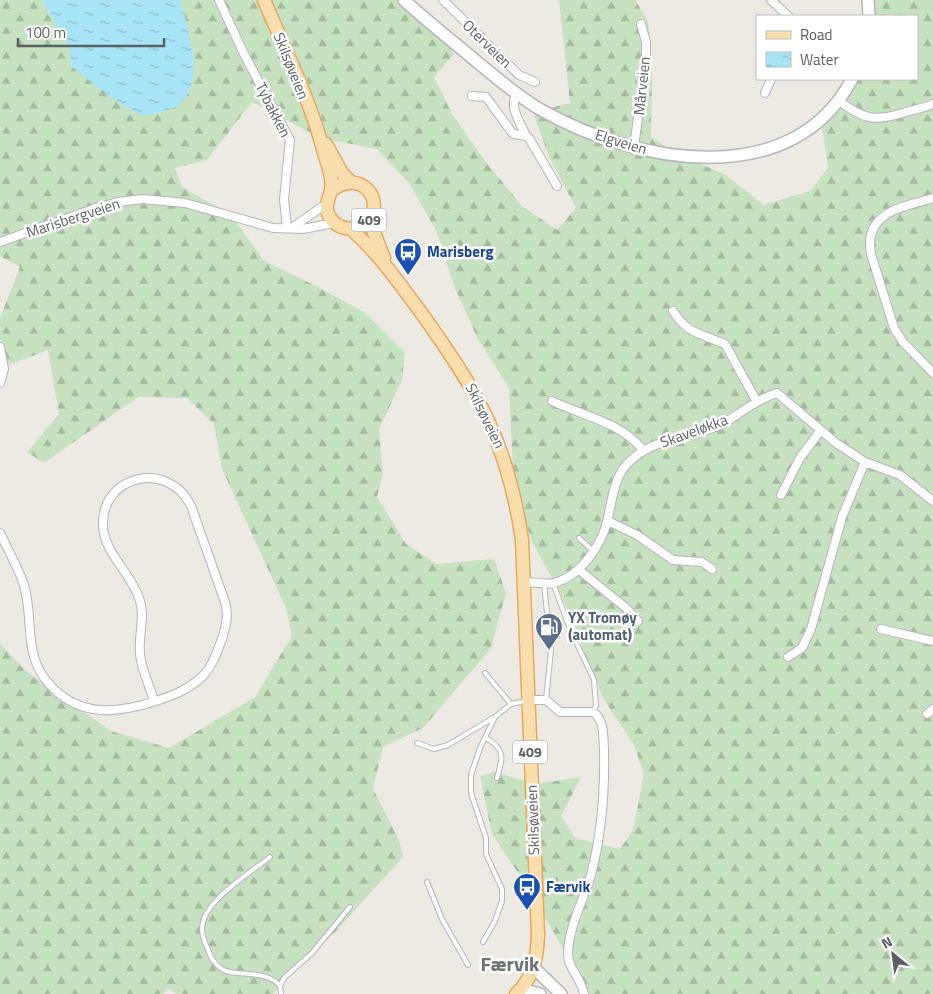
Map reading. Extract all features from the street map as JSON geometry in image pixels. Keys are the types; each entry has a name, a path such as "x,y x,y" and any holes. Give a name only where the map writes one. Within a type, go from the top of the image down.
{"main road":[{"name":"Skilsøveien","path":"264,0 318,131 342,173 350,182 363,185 372,196 374,208 369,220 374,237 391,272"},
{"path":"868,0 869,15"},
{"name":"Elgveien","path":"406,1 517,94 544,111 583,130 634,147 670,156 705,158 753,154 771,148 798,135 819,120 838,100 851,80"},
{"name":"Skilsøveien","path":"318,131 330,176 331,191 323,207"},
{"path":"331,191 340,184 350,182"},
{"name":"409","path":"323,207 328,214 331,224"},
{"name":"409","path":"351,229 361,226 369,220"},
{"name":"Skilsøveien","path":"331,224 351,229 391,272 464,374 492,426 506,465 517,505 522,540 538,935 537,971 527,992"},
{"path":"537,971 561,994"}],"street":[{"name":"Tybakken","path":"219,0 244,54 290,140 284,199 290,228"},
{"name":"Oterveien","path":"443,0 519,75 535,82"},
{"path":"771,0 787,15"},
{"name":"Mårveien","path":"634,147 646,59 646,42 641,24"},
{"path":"765,92 771,80"},
{"path":"517,94 513,104 526,136 557,186"},
{"path":"472,96 486,97 513,134 526,136"},
{"path":"838,100 853,112 872,119 886,118 933,104"},
{"path":"933,198 885,214 875,225 870,242 871,254 894,328 903,342 933,373"},
{"name":"Marisbergveien","path":"0,242 96,208 118,202 143,199 185,203 257,225 302,228 331,224"},
{"path":"290,228 323,207"},
{"path":"673,311 686,328 725,344 757,402"},
{"path":"0,347 4,369 0,383"},
{"name":"Skaveløkka","path":"549,583 566,579 578,569 593,551 608,521 620,475 626,465 644,450 723,423 757,402 777,393 820,431 865,462 900,475 933,501"},
{"path":"552,401 611,425 635,440 644,450"},
{"path":"781,495 800,458 820,431"},
{"path":"788,657 802,648 811,629 842,517 865,462"},
{"path":"0,532 24,586 31,651 39,670 51,686 75,704 94,710 123,710 154,701 184,690 209,669 225,631 228,613 187,499 173,485 149,478 128,483 114,493 106,507 104,528 106,541 139,597 142,616 140,656 154,701"},
{"path":"608,521 637,535 673,560 702,562 712,569"},
{"path":"578,569 626,608 638,621"},
{"path":"524,582 549,583"},
{"path":"881,629 933,641"},
{"path":"528,700 546,700 560,712 593,712 601,721 605,788 602,830 568,951 571,966 583,988 584,994"}],"lane":[{"path":"579,538 593,551"},
{"path":"546,700 551,650 549,583"},
{"path":"549,583 594,680 596,705 593,712"},
{"path":"485,673 511,704"},
{"path":"417,744 434,748 448,745 495,717 511,704 528,700"},
{"path":"483,942 496,921 502,902 502,889 488,860 486,838 471,793 471,775 485,737 495,717"},
{"path":"485,737 503,755 497,778"},
{"path":"270,856 218,899 208,910 202,926 203,938 211,957 219,967 229,972 266,978 280,986"},
{"path":"427,882 442,919 468,965"},
{"path":"281,994 280,986 284,978 312,952 350,907"}],"green space":[{"path":"0,0 42,0 69,48 72,67 191,44 180,0 408,0 428,17 454,54 434,77 452,114 485,161 522,206 557,230 576,208 549,157 533,112 570,103 559,0 635,0 648,21 652,78 651,137 679,155 724,174 764,205 810,191 828,168 822,126 847,80 918,80 918,15 867,15 865,0 933,0 933,994 589,994 525,883 492,834 480,776 495,772 535,784 581,777 561,816 575,838 620,849 633,830 644,774 634,745 603,698 561,594 533,544 514,491 509,388 478,339 454,286 437,232 409,183 377,149 321,138 252,102 207,160 175,168 182,187 231,215 264,261 364,312 405,353 402,380 379,429 383,475 377,497 406,544 436,564 494,559 506,593 491,648 423,728 383,747 373,789 399,840 403,857 334,933 299,965 273,994 177,994 168,989 163,994 0,994 0,644 27,672 111,731 169,748 255,697 292,636 286,608 222,469 214,424 187,398 138,397 44,463 27,452 59,414 48,350 9,365 0,339 0,318 20,267 0,256"}],"water":[{"path":"42,0 180,0 192,48 192,81 187,95 177,106 161,112 145,115 129,109 72,67 69,48"}],"place":[{"name":"Marisberg","path":"408,276"},
{"name":"YX Tromøy (automat)","path":"549,651"},
{"name":"Færvik","path":"527,911"}],"district":[{"name":"Færvik","path":"510,964"}]}
